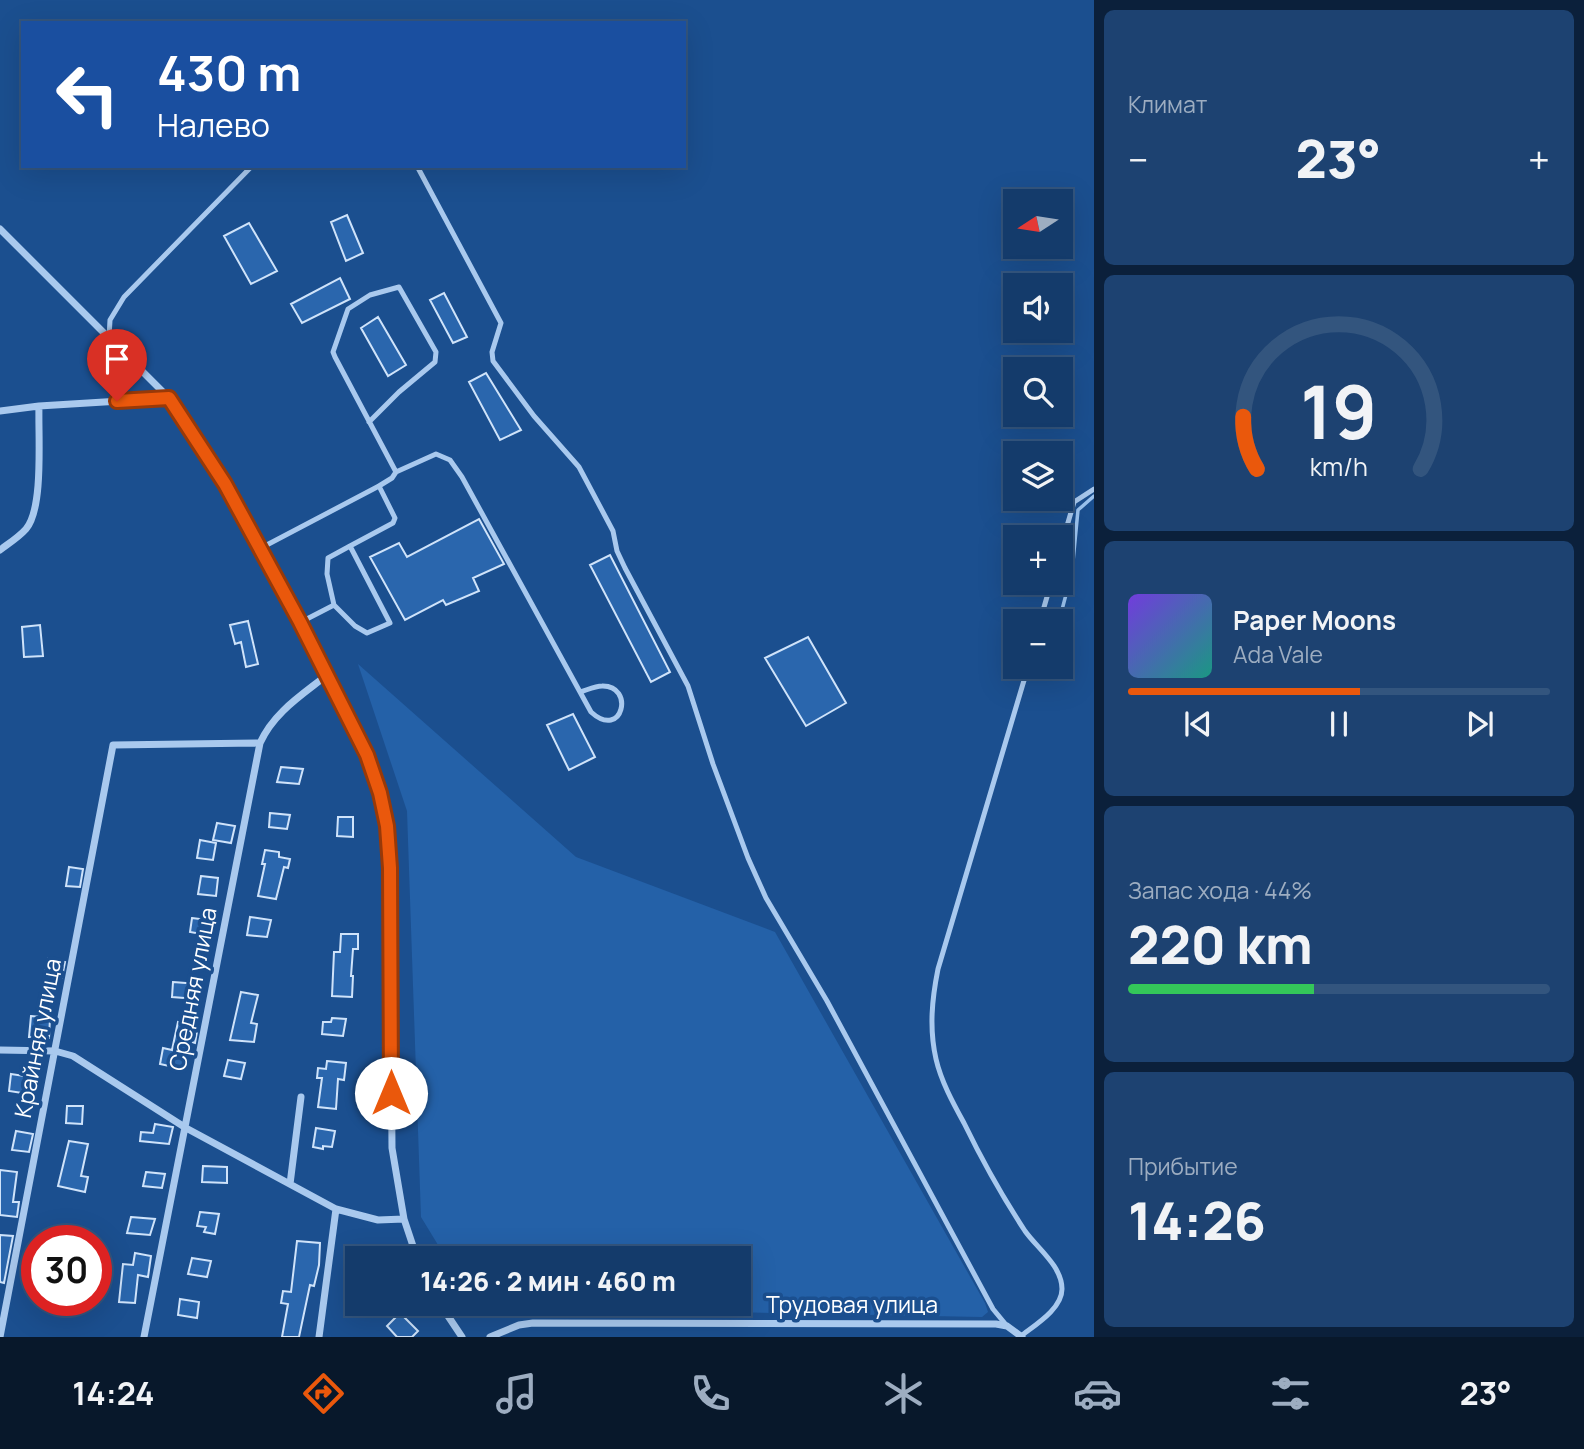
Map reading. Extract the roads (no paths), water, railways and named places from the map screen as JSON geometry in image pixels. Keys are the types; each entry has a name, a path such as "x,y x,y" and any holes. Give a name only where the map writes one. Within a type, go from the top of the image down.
{"street":[{"path":"0,229 169,398 225,484 261,548 367,755 380,793 387,826 391,965 391,1148 404,1219 413,1246"},
{"path":"0,411 169,398"},
{"path":"0,550 26,528 34,512 37,493 39,406"},
{"name":"Средняя улица","path":"144,1337 260,743 267,727 285,708 327,675"},
{"name":"Крайняя улица","path":"1,1337 113,745 260,743"},
{"path":"0,1050 55,1051 73,1056 186,1128 336,1209 370,1218 404,1219"},
{"path":"290,1184 301,1097"},
{"path":"319,1337 336,1209"},
{"path":"448,1316 462,1337"},
{"name":"Трудовая улица","path":"490,1337 519,1325 533,1323 1007,1326"},
{"path":"1007,1326 1021,1337"}],"lane":[{"path":"109,338 110,320 124,297 250,168"},
{"path":"418,168 501,323 492,352 493,361 534,416 579,467 613,531 617,551 634,586 688,685 713,764 766,898 827,1001 993,1309 1007,1326"},
{"path":"369,422 435,362 436,352 399,287 370,295 348,309 333,352 369,422 396,472"},
{"path":"261,548 379,486 396,472 436,454 450,460 462,477 580,692 591,712 600,720 617,718 622,701 618,692 600,686 580,692"},
{"path":"350,546 390,623 367,633 355,626 334,604 327,574 328,558 350,546 393,523 395,518 379,486"},
{"path":"1067,525 1073,502 1094,489"},
{"path":"300,622 334,604"},
{"path":"1021,1337 1056,1305 1062,1286 1049,1260 1027,1233 992,1179 954,1104 936,1062 932,1013 938,969 1024,679"}],"waterway":[{"path":"1062,609 1072,572 1078,510 1094,496"}]}
